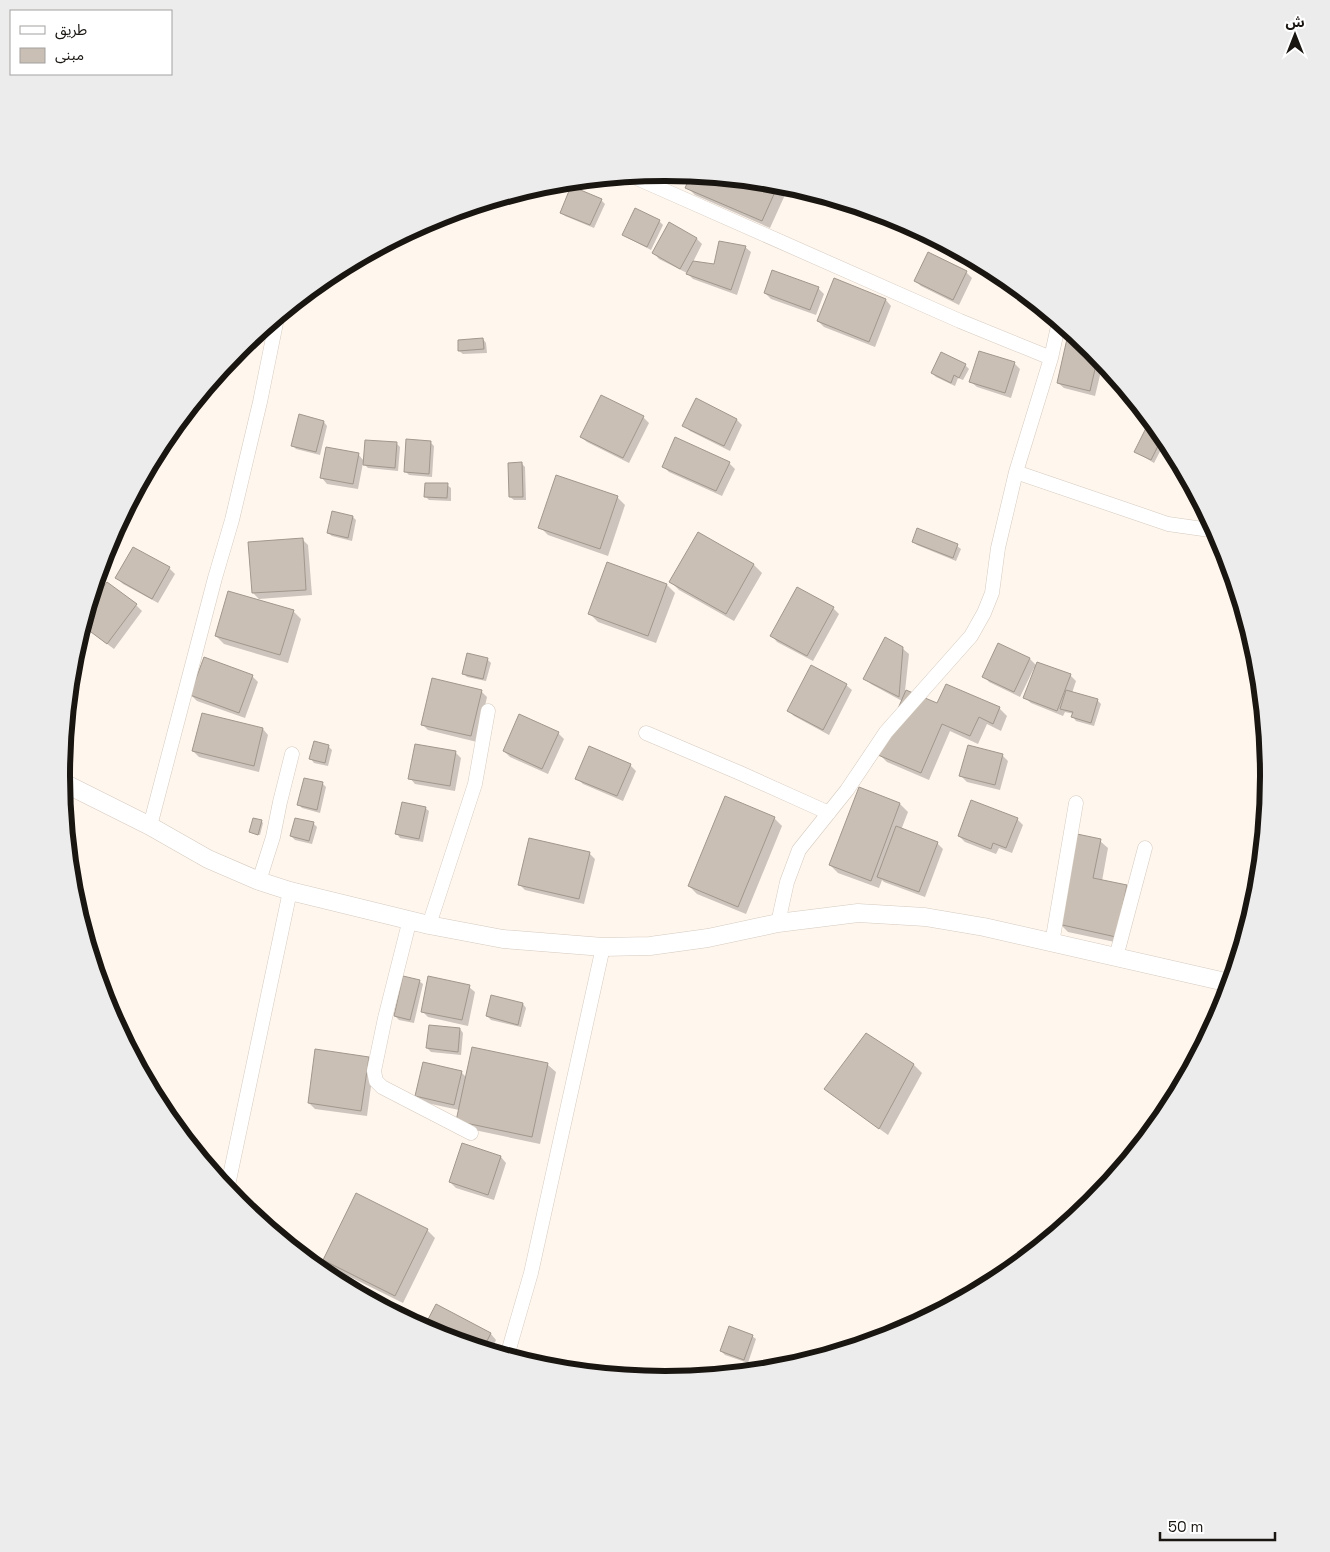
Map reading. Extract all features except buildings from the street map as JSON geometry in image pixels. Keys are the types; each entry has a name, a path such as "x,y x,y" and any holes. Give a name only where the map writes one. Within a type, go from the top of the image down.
{"street":[{"path":"644,182 960,321 1051,358"},
{"path":"150,826 210,596 232,520 262,393 274,328"},
{"path":"778,923 787,882 800,850 847,790 886,732 971,636 979,621 992,593 998,548 1016,472 1058,330"},
{"path":"1016,472 1168,524 1206,529"},
{"path":"429,925 476,784 488,711"},
{"path":"646,734 740,772 829,813"},
{"path":"259,881 273,837 292,754"},
{"path":"70,786 150,826 208,859 259,881 290,891 429,925 503,939 603,947 650,946 708,938 778,923 858,913 925,917 984,927 1223,981"},
{"path":"1052,943 1076,802"},
{"path":"1116,957 1145,848"},
{"path":"229,1180 290,891"},
{"path":"410,919 374,1071 376,1081 382,1088 471,1133"},
{"path":"509,1350 533,1263 603,947"}]}
